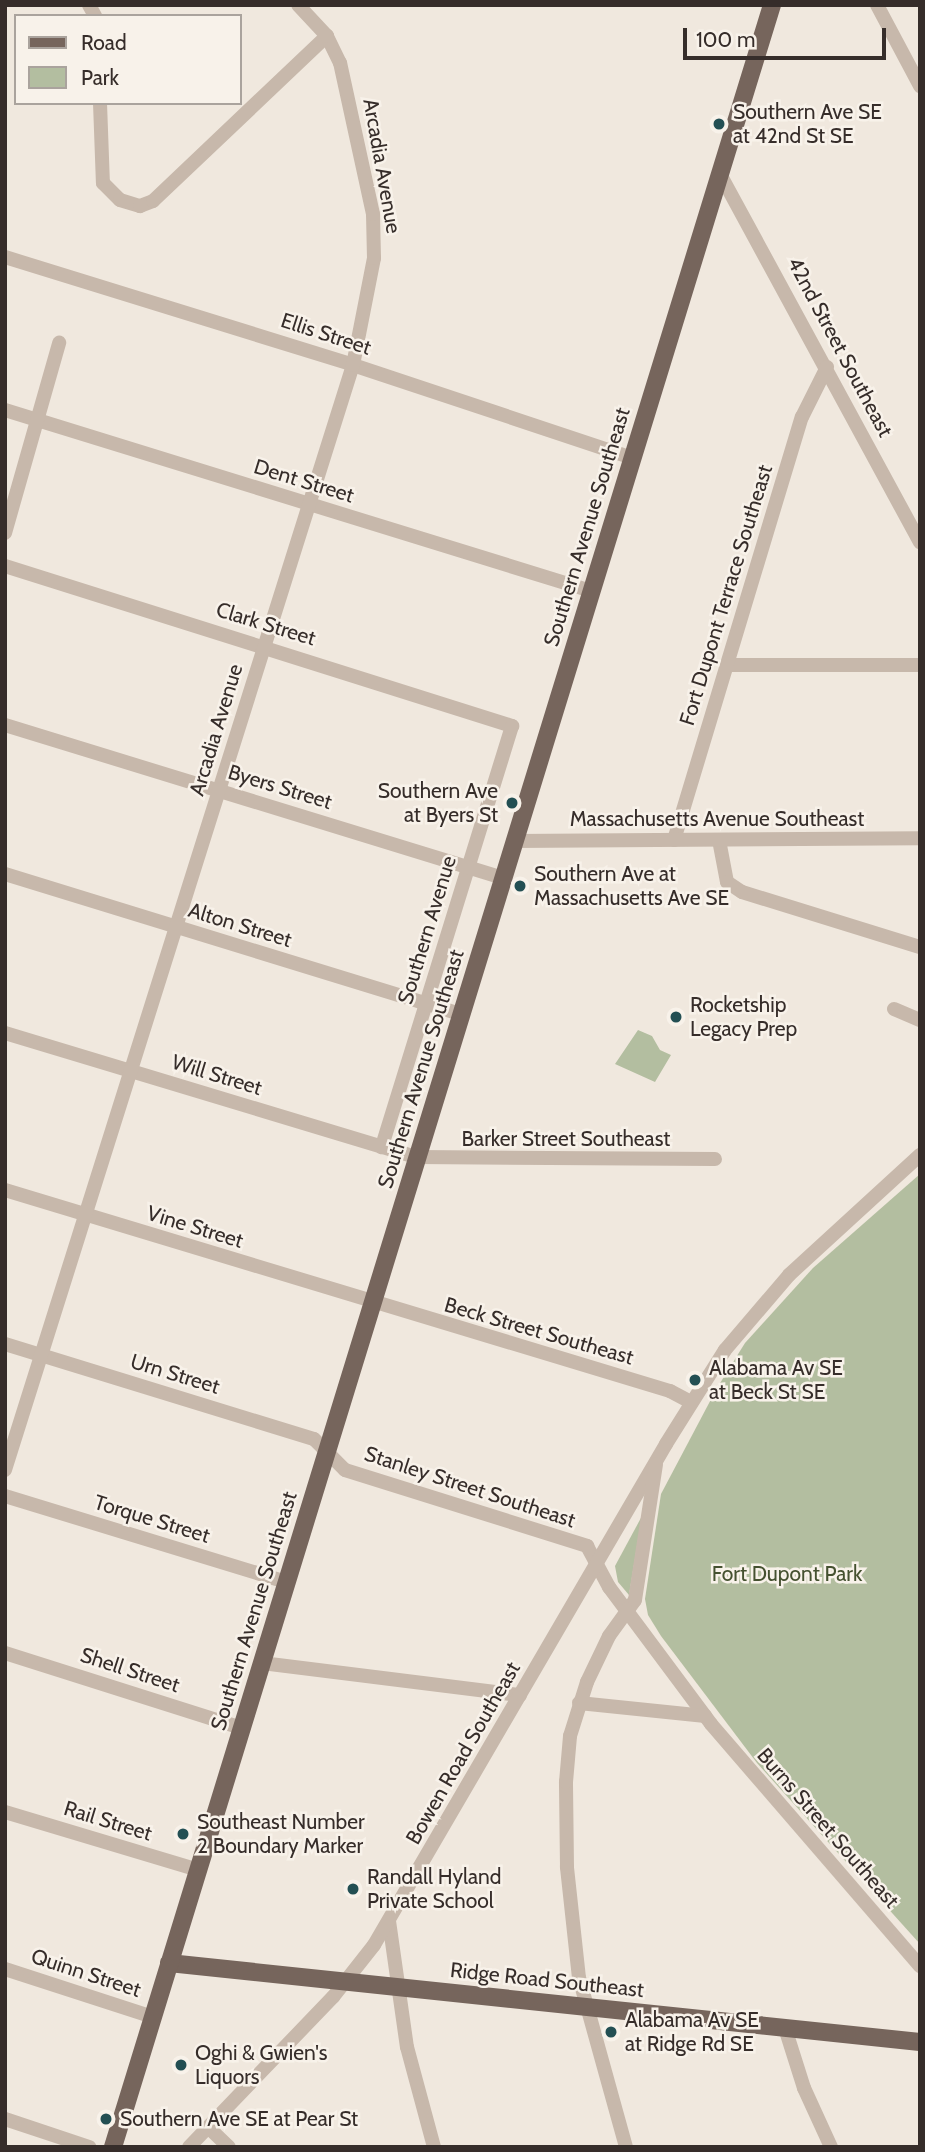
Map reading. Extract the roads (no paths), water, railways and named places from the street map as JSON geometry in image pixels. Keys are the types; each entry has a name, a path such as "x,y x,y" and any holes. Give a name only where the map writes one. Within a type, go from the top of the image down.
{"main road":[{"name":"Southern Avenue Southeast","path":"113,2147 772,5"},
{"name":"Ridge Road Southeast","path":"169,1963 920,2042"}],"street":[{"name":"Arcadia Avenue","path":"5,1470 353,365 374,258 375,227 340,63 327,36 298,5"},
{"path":"877,5 920,86"},
{"path":"100,105 103,183 120,201 140,206 153,201 327,36"},
{"name":"42nd Street Southeast","path":"720,174 920,542"},
{"name":"Ellis Street","path":"5,257 353,365 632,458"},
{"path":"5,533 40,419 59,343"},
{"name":"Fort Dupont Terrace Southeast","path":"674,840 802,417 827,367"},
{"name":"Dent Street","path":"5,410 591,591"},
{"name":"Clark Street","path":"5,566 265,645 512,726"},
{"path":"727,665 920,665"},
{"name":"Byers Street","path":"5,725 503,878"},
{"name":"Southern Avenue","path":"382,1147 512,726"},
{"name":"Massachusetts Avenue Southeast","path":"514,841 920,838"},
{"path":"719,840 720,861 727,883 741,892 920,947"},
{"name":"Alton Street","path":"5,874 462,1016"},
{"path":"894,1009 920,1020"},
{"name":"Will Street","path":"5,1033 417,1157"},
{"name":"Bowen Road Southeast","path":"189,2147 346,1981 389,1921 656,1461 726,1350 773,1292 920,1156"},
{"name":"Barker Street Southeast","path":"417,1157 715,1159"},
{"name":"Vine Street","path":"5,1191 372,1304"},
{"name":"Beck Street Southeast","path":"372,1304 670,1391 691,1402"},
{"name":"Urn Street","path":"5,1344 314,1438 327,1452"},
{"name":"Stanley Street Southeast","path":"327,1452 345,1470 587,1546 599,1563"},
{"path":"626,2147 585,2007 570,1914 566,1838 568,1748 579,1703 609,1636 638,1591 656,1461"},
{"name":"Torque Street","path":"5,1496 286,1582"},
{"name":"Burns Street Southeast","path":"599,1563 609,1587 705,1716 920,1966"},
{"name":"Shell Street","path":"5,1653 242,1728"},
{"path":"262,1663 520,1695"},
{"path":"579,1703 705,1716"},
{"name":"Rail Street","path":"5,1812 198,1870"},
{"path":"389,1921 407,2047 434,2147"},
{"name":"Quinn Street","path":"5,1969 153,2017"},
{"path":"785,2028 804,2088 831,2147"},
{"path":"5,2119 89,2147"},
{"path":"208,2127 229,2147"}],"place":[{"name":"Southern Ave SE at 42nd St SE","path":"719,124"},
{"name":"Southern Ave at Byers St","path":"512,803"},
{"name":"Southern Ave at Massachusetts Ave SE","path":"520,886"},
{"name":"Rocketship Legacy Prep","path":"676,1017"},
{"name":"Alabama Av SE at Beck St SE","path":"695,1380"},
{"name":"Southeast Number 2 Boundary Marker","path":"183,1834"},
{"name":"Randall Hyland Private School","path":"353,1889"},
{"name":"Alabama Av SE at Ridge Rd SE","path":"611,2032"},
{"name":"Oghi & Gwien's Liquors","path":"181,2065"},
{"name":"Southern Ave SE at Pear St","path":"106,2119"}],"park label":[{"name":"Fort Dupont Park","path":"787,1574"}]}
